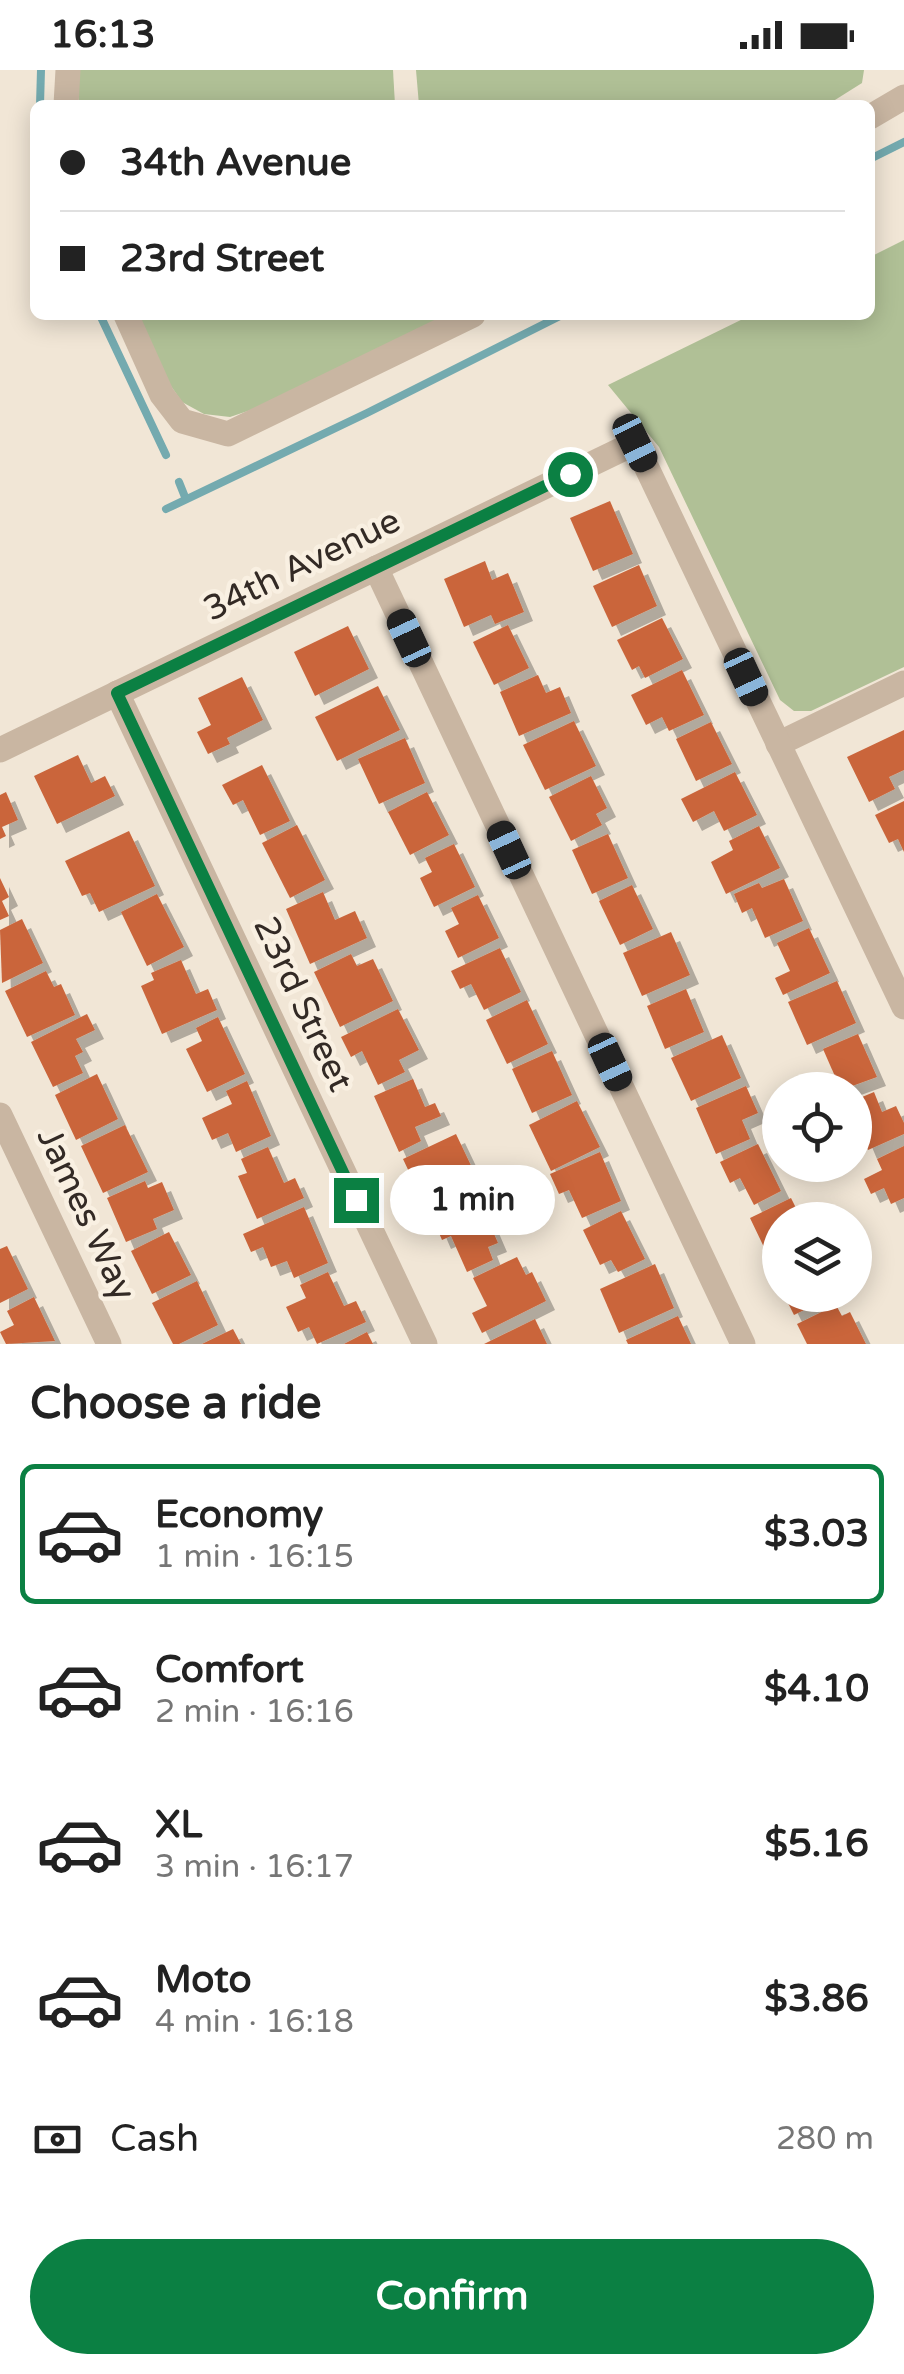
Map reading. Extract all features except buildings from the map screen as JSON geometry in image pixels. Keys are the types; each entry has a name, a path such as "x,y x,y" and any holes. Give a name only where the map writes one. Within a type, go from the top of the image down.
{"street":[{"path":"66,100 68,70"},
{"path":"875,114 904,97"},
{"path":"128,320 162,396 182,421 228,434 462,320"},
{"name":"34th Avenue","path":"0,750 635,443 778,744"},
{"path":"376,568 743,1344"},
{"path":"904,683 778,744 904,1007"},
{"name":"23rd Street","path":"117,693 425,1344"},
{"name":"James Way","path":"0,1114 109,1344"}],"green space":[{"path":"77,70 393,70 395,100 79,100"},
{"path":"416,70 864,70 862,83 835,100 419,100"},
{"path":"904,240 904,667 811,711 794,711 780,700 659,447 608,385 741,320 875,320 875,254"},
{"path":"139,320 440,320 266,405 230,417 204,414 182,402 166,379"}],"waterway":[{"path":"40,100 41,70"},
{"path":"875,156 904,142"},
{"path":"102,320 166,455"},
{"path":"166,509 552,320"},
{"path":"179,482 185,497"}],"route":[{"path":"356,1200 117,693 570,474"}]}
